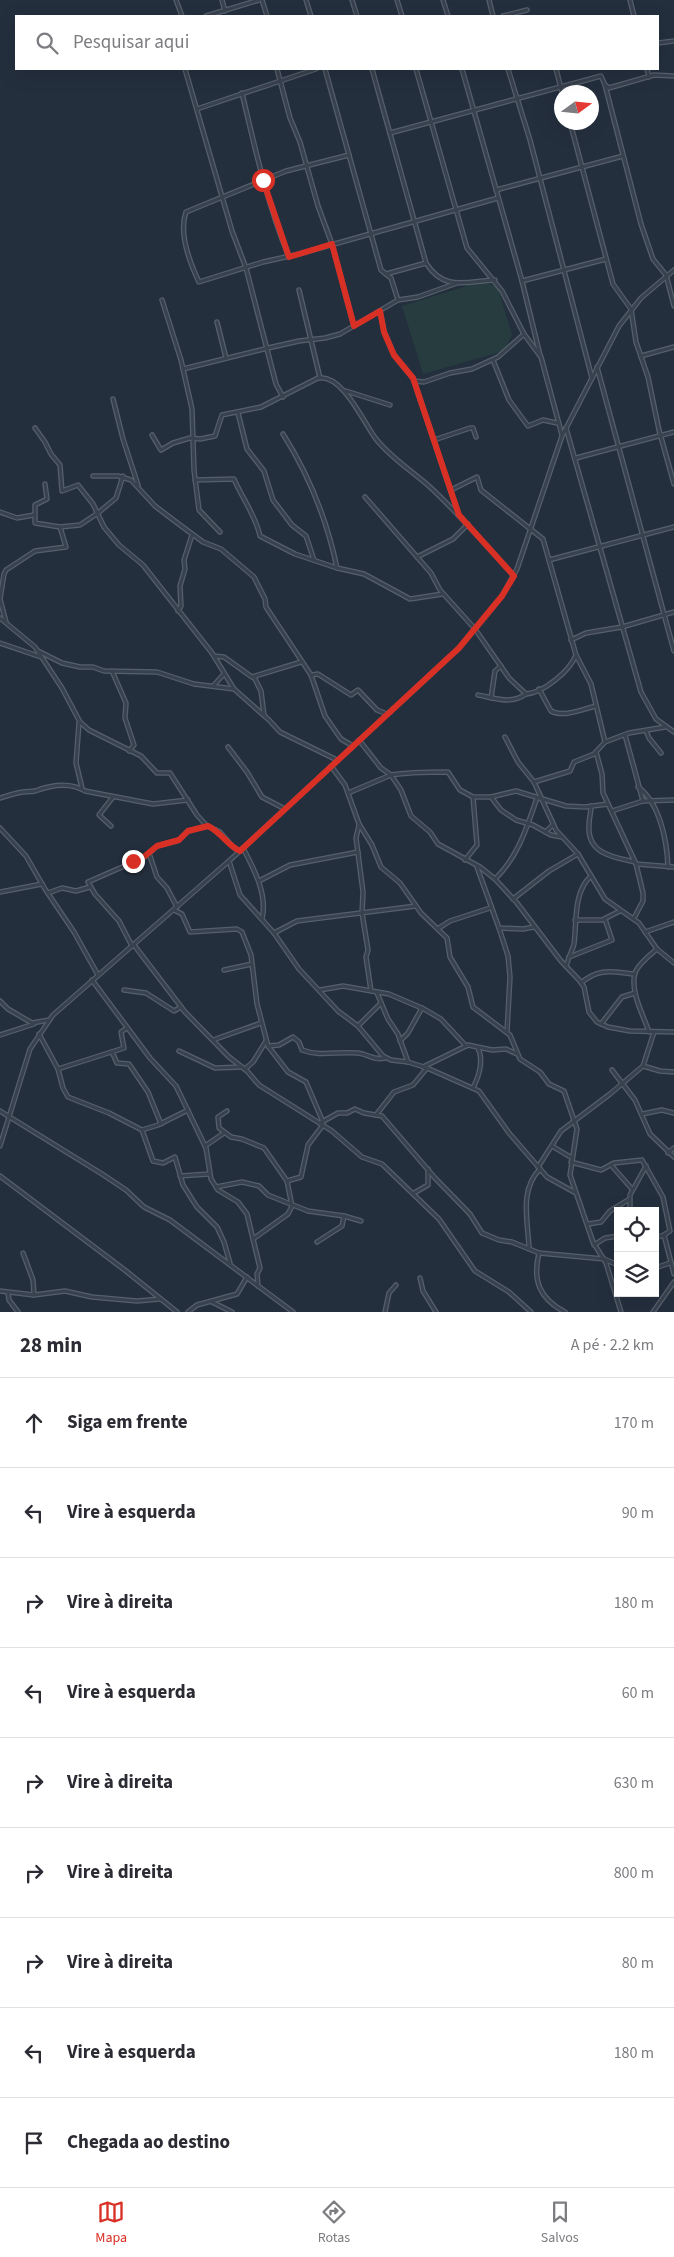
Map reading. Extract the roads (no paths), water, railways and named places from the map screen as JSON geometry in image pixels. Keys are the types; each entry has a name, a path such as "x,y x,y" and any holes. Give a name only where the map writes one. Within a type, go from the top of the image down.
{"street":[{"path":"176,0 182,15"},
{"path":"222,0 225,11"},
{"path":"210,15 260,0 267,15"},
{"path":"306,0 311,15"},
{"path":"352,0 357,15"},
{"path":"398,0 402,15"},
{"path":"443,0 448,15"},
{"path":"489,0 493,15"},
{"path":"630,0 634,15"},
{"path":"508,15 528,10"},
{"path":"659,43 674,42"},
{"path":"185,70 232,230 246,268 276,384 283,397"},
{"path":"277,70 290,118 300,142 318,206 332,244 354,326"},
{"path":"197,109 313,70"},
{"path":"325,70 381,270 391,278 398,300"},
{"path":"372,70 426,263 441,279 457,283"},
{"path":"416,70 468,251 495,280 524,334 541,357"},
{"path":"462,70 522,281 562,436"},
{"path":"508,70 592,378"},
{"path":"556,70 560,85"},
{"path":"647,70 649,77"},
{"path":"606,92 609,88 649,77 658,75 674,76"},
{"path":"567,85 601,76 605,85 641,224 653,259 666,275 674,306"},
{"path":"605,85 609,88"},
{"path":"390,133 554,88"},
{"path":"242,94 263,180 289,257"},
{"path":"572,130 613,284 631,309 640,356 648,377 674,484"},
{"path":"348,155 286,171 185,213 185,240 191,264 199,282 498,198"},
{"path":"496,190 624,156"},
{"path":"522,281 606,258"},
{"path":"385,274 426,263"},
{"path":"0,1146 30,1049 49,1020 65,1002 175,909 388,714 459,648 502,596 514,576 562,436 597,367 619,326 631,309 666,275 674,270"},
{"path":"184,369 268,348 325,338 354,326 398,300 418,297 457,283 495,280"},
{"path":"299,290 320,378"},
{"path":"162,300 184,369 192,409 195,480 199,512 220,532"},
{"path":"380,311 384,332 394,355 409,371 414,381 459,515"},
{"path":"217,322 226,358"},
{"path":"414,381 424,382 450,373 466,372 493,360 524,334"},
{"path":"640,356 674,347"},
{"path":"493,360 509,400 528,426 543,420 558,423"},
{"path":"597,367 674,651"},
{"path":"152,434 161,450 173,443 193,438 200,439 215,436 222,415 261,407 320,378 335,383 345,391 377,440 459,515 514,576"},
{"path":"417,389 424,382"},
{"path":"345,391 390,405"},
{"path":"113,400 138,485"},
{"path":"238,413 247,449 264,471 272,500 292,525 304,533 314,561"},
{"path":"35,428 60,465 62,492 78,485 98,513 102,525 110,536 143,565 214,656 234,688 280,732 337,760"},
{"path":"434,440 470,428 473,428 476,437"},
{"path":"566,428 641,692 650,712 674,732"},
{"path":"576,458 674,432"},
{"path":"283,434 308,478 337,568"},
{"path":"94,476 123,476 138,485 155,506 192,535 203,542 222,549 254,577 265,599 266,608 311,675 325,716 341,739 353,746"},
{"path":"45,484 47,499 35,504 34,515 36,524 60,527 80,525 116,498 123,476"},
{"path":"451,490 477,477 481,490 543,539 571,640 576,655 591,684 605,742"},
{"path":"195,480 234,479 241,496 257,524 260,538 314,561 364,574 410,599 443,593"},
{"path":"365,497 431,573 443,593 475,629 512,681 526,694"},
{"path":"0,512 17,518 34,515"},
{"path":"417,557 453,539 468,524"},
{"path":"6,623 0,599 6,570 35,550 66,547 60,527"},
{"path":"550,560 674,527"},
{"path":"178,611 181,606 180,588 185,569 184,560 192,535"},
{"path":"571,640 586,633 622,627 674,612"},
{"path":"0,618 29,641 42,657 62,688 80,722 89,730 141,756 157,773 170,773 197,815 208,826 220,832 234,848 241,850 259,882 264,912 262,919"},
{"path":"0,643 42,657"},
{"path":"37,651 62,663 112,671 157,672 187,682 234,688"},
{"path":"478,695 513,701 559,677 576,655"},
{"path":"214,656 224,657 254,677 261,691 264,715"},
{"path":"254,677 301,662"},
{"path":"491,698 495,671 501,666"},
{"path":"112,671 126,703 125,718 134,745 129,750"},
{"path":"212,686 224,674"},
{"path":"311,675 318,674 351,695 358,690 377,710 388,714"},
{"path":"539,689 554,713 573,712 596,706"},
{"path":"80,722 76,763 83,789"},
{"path":"534,782 570,772 574,762 596,752 605,742 625,734 666,727"},
{"path":"646,731 661,753"},
{"path":"625,734 643,801"},
{"path":"505,737 518,762 534,782 553,825 578,854 605,899 620,911 634,918 657,949 674,963"},
{"path":"359,740 381,768 391,775 401,790 411,816 430,832 440,846 480,867 495,879 513,899 581,983 588,1012 601,1024 608,1027 649,1032 674,1032"},
{"path":"228,746 248,772 262,797 285,809"},
{"path":"596,752 602,774 603,793 636,863 643,897 634,918"},
{"path":"331,766 343,781 359,824 372,844 381,868 400,883 425,917 439,928 447,938 450,957 468,987 473,1007 507,1032 514,1043 520,1059 540,1072 549,1084 564,1090 575,1121 576,1135 570,1175 594,1246 604,1259 621,1312"},
{"path":"348,793 391,775 408,772 428,774 448,772 460,790 472,797 491,797 516,791 566,806 608,804"},
{"path":"0,798 44,788 78,786 113,797 157,804 188,800"},
{"path":"638,787 651,800 667,850 668,867"},
{"path":"111,826 99,815 113,797"},
{"path":"466,860 476,844 472,797"},
{"path":"491,797 504,813 516,820 562,837"},
{"path":"495,879 519,846 538,798"},
{"path":"612,812 643,801 674,800"},
{"path":"591,806 589,828 591,840 598,851 636,863 674,867"},
{"path":"359,824 356,838 363,892 362,913 368,950 366,957 371,991"},
{"path":"545,832 553,825"},
{"path":"208,826 188,831 179,840 157,846 149,853 88,881 90,887 119,921 133,945 158,974 181,1007 228,1056 244,1068 262,1088 322,1123 362,1157 382,1164 414,1193 446,1228 475,1271 509,1292 520,1304 532,1312"},
{"path":"0,828 26,856 74,932 98,976"},
{"path":"259,882 290,865 358,852"},
{"path":"149,853 157,877 167,888 175,909 182,914 190,932 240,930 252,964 261,1022 267,1044 288,1072 306,1082 322,1123"},
{"path":"513,899 549,870 578,854"},
{"path":"228,861 240,895 274,933 299,969 338,1011 358,1026 385,1058 408,1062 425,1068 482,1093 509,1132 539,1168 554,1182 575,1192"},
{"path":"477,867 508,956 510,977 507,1032"},
{"path":"566,966 574,941 575,920 583,884 591,876"},
{"path":"0,892 42,884"},
{"path":"48,893 62,888 76,891 90,887"},
{"path":"274,933 297,921 416,906"},
{"path":"439,928 450,921 490,908"},
{"path":"575,920 605,918 620,911"},
{"path":"568,957 612,940 605,918"},
{"path":"645,932 674,922"},
{"path":"499,928 523,929 534,927"},
{"path":"649,1032 635,992 635,974 639,967 657,949"},
{"path":"224,970 252,964"},
{"path":"581,983 591,975 599,972 635,974"},
{"path":"92,980 157,1066 172,1081 205,1146 209,1174 215,1186 242,1206 251,1226 260,1268 257,1274 258,1286"},
{"path":"320,990 343,986 389,994 422,1008 441,1019 466,1046"},
{"path":"124,990 146,993 174,1011 181,1007"},
{"path":"601,1024 622,998 635,992"},
{"path":"377,993 408,1062"},
{"path":"0,1001 16,1014 35,1023"},
{"path":"358,1026 381,1003"},
{"path":"400,1041 408,1033 422,1008"},
{"path":"0,1035 49,1020"},
{"path":"213,1040 261,1022"},
{"path":"58,1069 125,1048 121,1032 127,1028"},
{"path":"529,1248 525,1200 530,1180 560,1132 643,1066 654,1032"},
{"path":"39,1034 58,1069 63,1088 68,1096 109,1113 142,1130 152,1160 161,1164 175,1158 182,1185 197,1207 221,1235 230,1264"},
{"path":"267,1044 279,1045 293,1037 299,1042 302,1050 312,1053 359,1053 378,1060 385,1058"},
{"path":"180,1050 213,1067 244,1068 253,1062 267,1044"},
{"path":"376,1115 391,1095 417,1082 425,1068 466,1046 496,1050 506,1048 517,1054"},
{"path":"473,1088 480,1068 481,1056 478,1047"},
{"path":"112,1052 117,1063 129,1064 148,1092 161,1124"},
{"path":"643,1066 660,1072 674,1072"},
{"path":"612,1070 635,1100 650,1134 674,1157"},
{"path":"287,1182 301,1177 308,1145 322,1123 338,1113 347,1113 355,1109 384,1117 470,1214 482,1233 539,1253 604,1259 614,1263"},
{"path":"142,1130 161,1124 188,1110"},
{"path":"642,1114 662,1110 674,1112"},
{"path":"0,1111 102,1174 126,1190 144,1207 170,1220 293,1312"},
{"path":"227,1111 218,1117 219,1128 224,1133 264,1148 287,1182 292,1206 286,1216 277,1220 253,1239"},
{"path":"205,1146 224,1133"},
{"path":"552,1146 571,1160 594,1170 642,1160 666,1206 670,1231 659,1237"},
{"path":"668,1153 674,1148"},
{"path":"611,1165 632,1189"},
{"path":"629,1207 628,1200 632,1189 646,1166"},
{"path":"414,1193 428,1185 428,1168"},
{"path":"180,1176 209,1174"},
{"path":"0,1176 176,1312"},
{"path":"215,1186 242,1182 259,1186 268,1195 308,1212 344,1216 361,1221"},
{"path":"588,1224 601,1222 610,1211 628,1200"},
{"path":"317,1242 342,1226 344,1216"},
{"path":"664,1235 674,1274"},
{"path":"594,1246 605,1238 614,1237"},
{"path":"22,1253 33,1280 34,1294"},
{"path":"539,1253 536,1268 542,1294 565,1312"},
{"path":"659,1267 670,1263"},
{"path":"188,1312 198,1305 237,1294 248,1278 257,1274"},
{"path":"420,1278 424,1293 436,1312"},
{"path":"654,1312 674,1282"},
{"path":"385,1312 389,1293 396,1285"},
{"path":"0,1292 34,1294 65,1291 92,1297 137,1301 160,1299"},
{"path":"8,1293 9,1300 18,1312"},
{"path":"212,1302 232,1312"}]}
